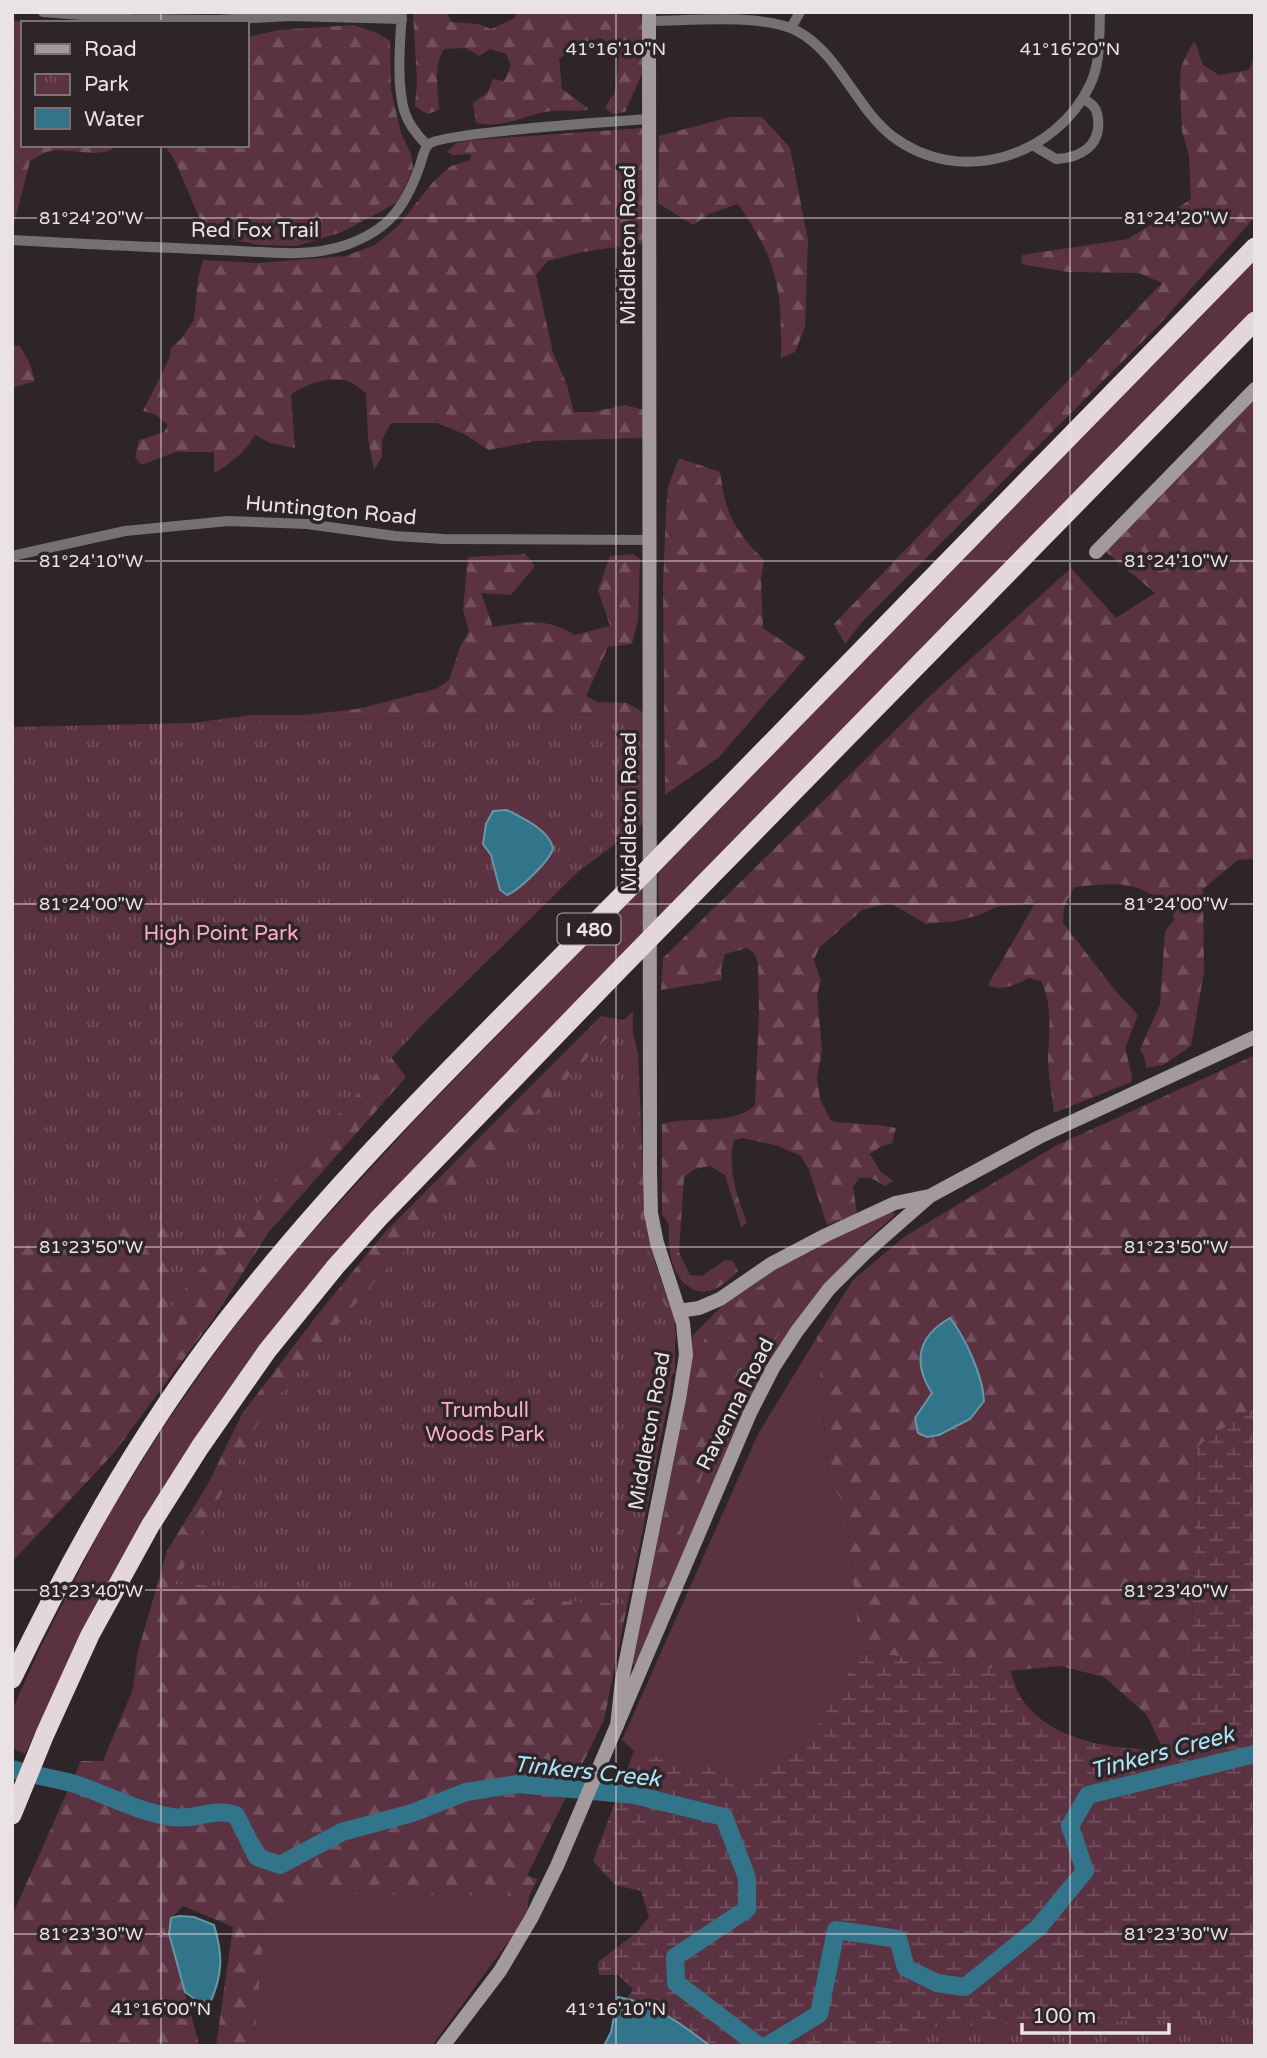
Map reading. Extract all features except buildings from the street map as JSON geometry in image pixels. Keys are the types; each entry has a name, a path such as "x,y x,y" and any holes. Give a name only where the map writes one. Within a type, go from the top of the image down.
{"highway":[{"name":"I 480","path":"12,1679 72,1561 117,1482 160,1415 244,1298 306,1223 474,1045 1255,247"},
{"name":"I 480","path":"12,1815 90,1635 122,1576 200,1447 267,1351 336,1266 620,969 1255,321"}],"street":[{"path":"43,12 132,19 216,20 402,15 401,88 404,113 427,145 433,141 477,133 649,119"},
{"path":"791,28 800,12"},
{"path":"649,17 756,21 791,28 818,46 881,126 903,144 949,160 967,162 997,158 1034,146 1055,132 1083,99 1091,83 1099,55 1100,12"},
{"name":"Middleton Road","path":"617,1726 622,1680 687,1354 683,1323 657,1243 651,1213 649,17"},
{"path":"1034,146 1056,159 1076,156 1086,151 1095,142 1099,131 1097,110 1092,103 1083,99"},
{"name":"Red Fox Trail","path":"12,240 257,252 330,250 366,237 383,227 395,215 411,189 427,145"},
{"path":"1096,552 1255,389"},
{"name":"Huntington Road","path":"12,556 125,531 228,521 307,524 395,536 444,539 650,540"},
{"name":"Ravenna Road","path":"443,2046 500,1971 546,1889 725,1467 773,1368 829,1289 930,1196 1039,1137 1255,1037"},
{"path":"679,1311 699,1308 720,1300 771,1264 826,1234 895,1203 930,1196"}],"green space":[{"path":"413,12 447,12 451,22 478,24 491,29 513,19 519,12 641,12 645,67 625,112 612,114 605,107 615,92 620,48 600,38 579,45 559,59 562,89 589,109 551,111 505,123 487,124 476,123 473,103 488,92 493,79 504,81 511,66 506,54 490,49 479,56 466,48 444,49 437,71 439,110 427,114 415,106 417,80"},
{"path":"12,21 21,21 21,147 115,147 95,153 51,151 30,161 13,228"},
{"path":"354,25 390,41 391,90 413,168 398,202 342,232 297,246 259,245 239,241 206,225 198,215 166,147 248,147 248,37 279,30"},
{"path":"1195,42 1203,65 1219,75 1249,70 1255,54 1255,217 1157,327 862,622 845,644 834,624 1162,283 1139,273 1068,272 1021,264 1022,255 1128,239 1191,199 1189,156 1182,131 1180,86 1181,67"},
{"path":"730,117 762,117 790,148 808,240 805,327 795,352 781,358 780,313 775,277 762,243 738,204 709,214 693,225 658,203 659,136"},
{"path":"643,128 645,243 582,252 548,261 536,275 553,353 567,385 574,412 593,412 625,405 644,410 644,438 535,441 489,450 464,434 437,423 391,423 382,440 382,457 374,470 368,439 366,393 349,382 325,380 291,394 295,448 270,443 255,435 237,457 214,473 214,452 176,452 141,465 135,457 139,440 164,432 168,425 156,415 143,411 169,359 171,348 182,338 194,320 198,279 203,260 258,263 346,256 375,245 398,226 433,182 451,166 470,160 471,154 453,155 447,152 456,143"},
{"path":"1255,259 1255,310 659,918 658,870"},
{"path":"12,345 20,346 30,364 35,381 12,388"},
{"path":"1255,397 1255,859 1238,860 1203,889 1204,972 1191,1046 1163,1065 1146,1068 1140,1050 1160,1004 1165,931 1174,920 1171,907 1146,891 1114,884 1074,887 1064,907 1063,923 1114,989 1138,1015 1125,1048 1131,1082 1054,1113 1048,1063 1049,1011 1041,981 1029,978 1003,988 988,985 1035,903 996,907 957,921 926,924 890,903 862,910 819,948 814,960 821,981 817,994 822,1051 817,1078 820,1099 831,1121 896,1128 892,1143 870,1154 880,1171 893,1181 885,1186 871,1178 859,1178 853,1187 857,1214 827,1225 809,1170 801,1156 778,1146 743,1138 734,1140 732,1172 747,1223 741,1227 725,1175 710,1166 695,1169 684,1177 679,1252 690,1275 702,1276 725,1260 733,1261 738,1271 711,1291 691,1288 685,1284 674,1267 669,1247 669,1226 662,1215 662,1124 721,1119 755,1106 758,963 754,953 747,948 725,954 721,970 722,980 661,990 663,958 932,694 1071,568 1116,618 1155,593 1106,552"},
{"path":"679,458 720,472 725,500 733,521 745,540 764,560 761,580 763,628 806,657 719,757 665,795 663,585 666,512 668,487"},
{"path":"525,554 535,566 511,595 481,593 493,627 535,622 554,625 575,635 610,626 598,590 610,556 633,554 640,559 638,620 632,644 608,647 586,696 597,702 627,703 644,713 192,723 252,715 303,715 357,709 436,689 449,680 460,647 469,631 463,610 468,557"},
{"name":"High Point Park","path":"644,713 645,822 579,871 423,1024 289,1167 203,1266 171,1308 171,1220 12,1222 12,727"},
{"path":"643,885 643,934 445,1136 335,1253 229,1390 46,1710 25,1754 12,1748 12,1710 41,1646 107,1517 164,1426 218,1349 274,1274 415,1120"},
{"path":"12,971 378,1040 406,1077 268,1233 212,1321 113,1454 12,1562"},
{"name":"Trumbull Woods Park","path":"633,1011 632,1066 641,1226 655,1281 676,1333 670,1393 627,1604 175,1584 259,1421 318,1347 380,1275"},
{"path":"601,1016 630,1021 638,1053 645,1217 656,1266 675,1319 675,1372 656,1392 651,1488 604,1720 527,1876 538,1879 529,1896 293,1893 264,1927 254,2046 216,2046 233,1927 183,1906 171,1918 169,1934 198,2046 12,2046 12,1916 81,1761 103,1761 133,1689 137,1655 167,1551 208,1484 242,1414 385,1232"},
{"path":"1255,1055 1255,1406 1197,1447 1190,1705 1185,1752 1172,1769 1147,1715 1104,1677 1060,1666 1009,1671 860,1651 846,1509 828,1475 817,1337 853,1280 904,1237 1055,1146"},
{"path":"890,1210 895,1214 892,1218 828,1282 774,1355 633,1666 631,1663 691,1361 693,1335 722,1306 775,1268"},
{"path":"821,1256 826,1269 767,1351 715,1442 666,1584 649,1598 686,1398 697,1371 707,1331 718,1317 761,1285 795,1266"},
{"path":"817,1337 828,1475 846,1509 860,1651 835,1699 800,1750 750,1777 634,1751 622,1740 758,1434"},
{"path":"1255,1406 1255,2046 710,2046 672,2017 627,1998 633,1989 618,1975 599,1975 598,1962 636,1933 649,1917 641,1891 615,1885 593,1861 634,1751 751,1776 800,1750 835,1699 860,1651 1010,1671 1023,1701 1051,1726 1103,1745 1159,1750 1165,1754 1173,1769 1185,1752 1190,1705 1197,1447"},
{"path":"304,1881 470,1895 529,1896 527,1916 432,2046 254,2046 264,1926"},
{"path":"1255,2017 1255,2046 907,2046 927,2027"}],"water":[{"path":"507,810 541,830 553,848 547,860 519,888 507,895 500,890 491,855 483,844 486,824 493,811"},
{"path":"950,1318 972,1357 984,1401 970,1419 939,1435 927,1437 918,1433 915,1418 932,1393 920,1360 925,1341 939,1325"},
{"path":"194,1917 214,1925 220,1964 210,2003 199,2002 185,1992 169,1934 171,1918"},
{"path":"618,1997 656,2010 710,2046 604,2046 611,2032"}],"waterway":[{"name":"Tinkers Creek","path":"767,2046 819,2014 836,1930 898,1939 906,1968 937,1983 965,1987 1038,1928 1085,1871 1070,1826 1088,1795 1255,1754"},
{"name":"Tinkers Creek","path":"12,1769 75,1784 159,1815 180,1818 220,1812 236,1815 257,1857 280,1865 342,1832 412,1813 466,1792 518,1784 635,1795 724,1817 747,1878 747,1909 675,1957 676,1983 759,2046"}]}
